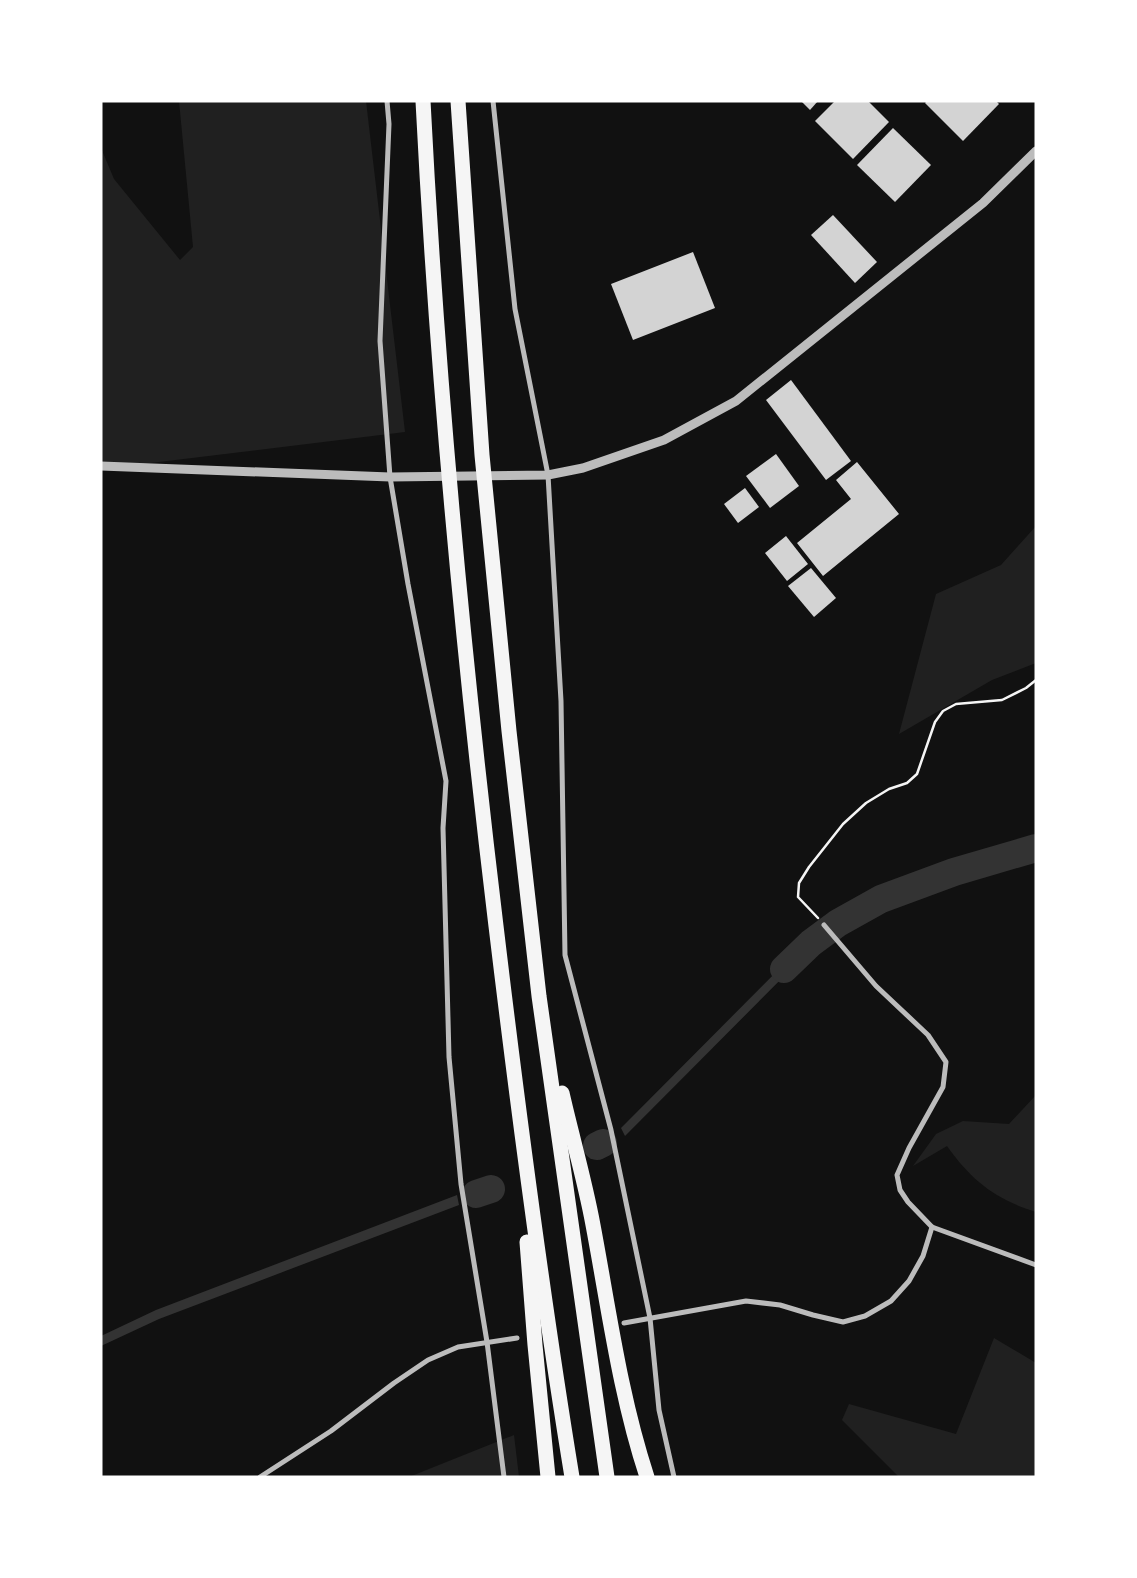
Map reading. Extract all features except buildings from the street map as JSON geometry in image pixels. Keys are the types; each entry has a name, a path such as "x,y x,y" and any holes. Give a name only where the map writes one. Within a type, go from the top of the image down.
{"highway":[{"path":"423,101 448,466 473,737 516,1094 550,1344 572,1477"},
{"path":"458,101 483,464 509,730 539,996 607,1477"},
{"path":"539,996 592,1222 626,1404 634,1438 647,1477"},
{"path":"516,1094 535,1345 548,1477"}],"street":[{"path":"387,101 388,124 380,341 390,477 408,584 446,780 444,828 449,1057 461,1184 487,1342 504,1477"},
{"path":"493,101 515,309 548,475 562,701 566,955 611,1130 650,1318 659,1410 674,1477"},
{"path":"101,466 390,477 548,475 583,468 664,440 736,401 983,203 1036,151"},
{"path":"824,926 876,986 928,1035 946,1062 943,1087 909,1148 897,1174 900,1190 908,1202 932,1227 1036,1265"},
{"path":"624,1323 746,1301 780,1305 812,1316 843,1322 864,1316 892,1301 909,1280 923,1256 932,1227"},
{"path":"260,1477 331,1431 394,1383 428,1360 458,1347 517,1338"}],"path":[{"path":"824,926 798,897 799,883 808,867 843,824 866,803 889,788 906,783 917,774 935,722 943,711 956,704 1002,700 1026,688 1036,680"}],"shaded area":[{"path":"179,101 366,101 405,432 101,469 101,148 114,179 180,260 193,247"},
{"path":"1036,526 1036,663 992,680 899,734 936,594 1001,565"},
{"path":"809,939 814,946 625,1136 621,1128"},
{"path":"1036,1095 1036,1212 996,1195 975,1179 947,1146 913,1166 936,1134 963,1121 1009,1124"},
{"path":"457,1195 459,1205 159,1319 101,1346 101,1336 156,1310"},
{"path":"994,1338 1036,1363 1036,1477 899,1477 842,1420 849,1404 956,1434"},
{"path":"514,1435 519,1477 409,1477"}],"waterway":[{"path":"784,969 811,943 838,923 881,899 954,872 1036,848"},
{"path":"597,1146 603,1143"},
{"path":"476,1194 491,1189"}]}
